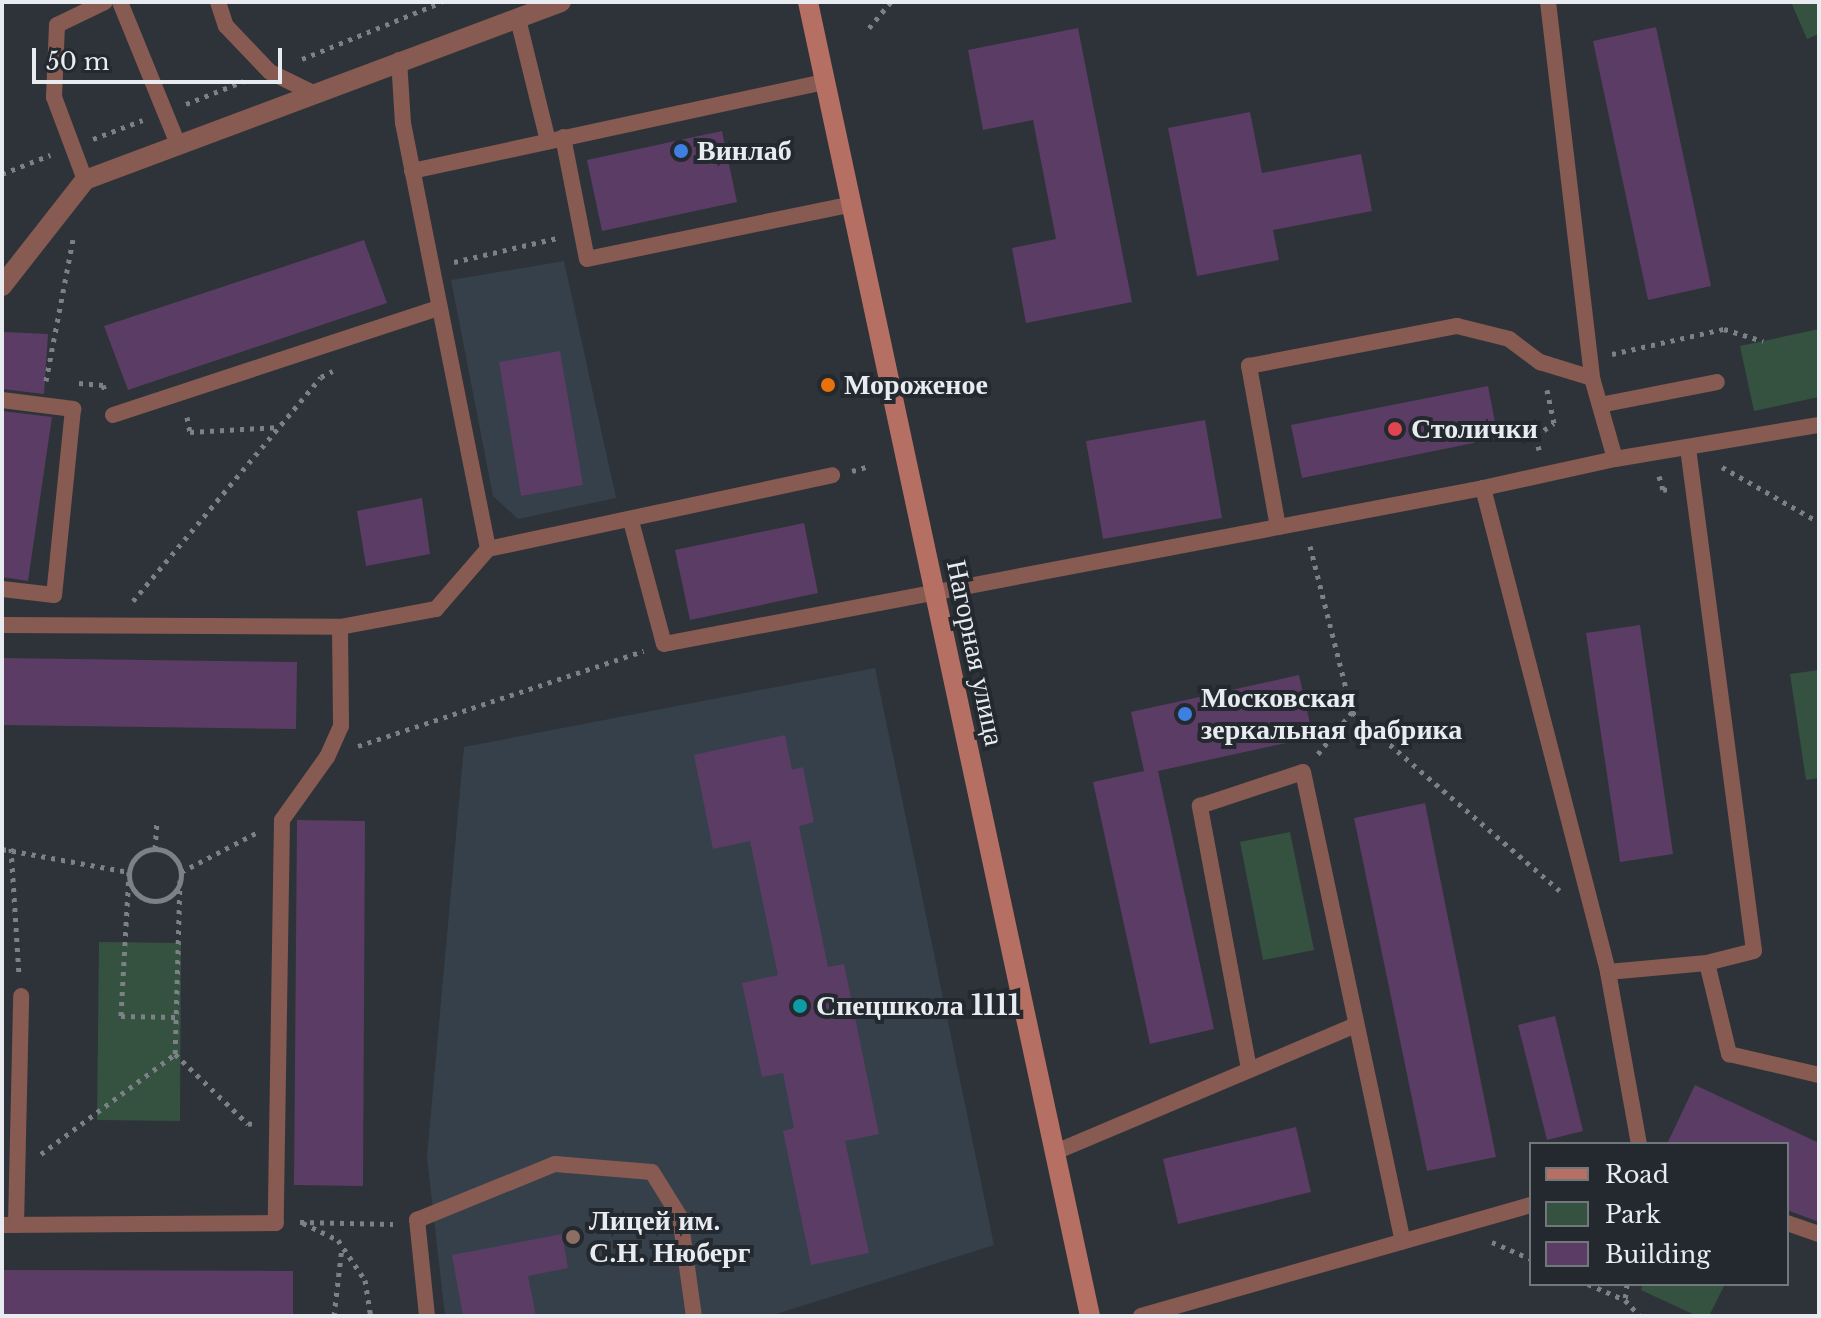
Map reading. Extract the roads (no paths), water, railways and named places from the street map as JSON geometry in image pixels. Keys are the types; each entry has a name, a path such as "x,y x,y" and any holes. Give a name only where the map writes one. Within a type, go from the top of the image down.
{"street":[{"path":"2,286 85,180 399,60 561,2"},
{"name":"Нагорная улица","path":"808,2 1090,1316"}],"lane":[{"path":"85,180 70,148 54,97 57,25 105,2"},
{"path":"120,2 178,144"},
{"path":"218,2 226,26 270,72 313,93"},
{"path":"1548,2 1592,378 1615,459"},
{"path":"518,19 556,139 587,259 852,204"},
{"path":"399,60 412,171 488,549"},
{"path":"412,171 825,82"},
{"path":"113,415 438,308"},
{"path":"1278,527 1249,366 1457,326 1509,339 1540,362 1592,378"},
{"path":"1600,405 1717,382"},
{"path":"2,400 73,409 54,595 2,589"},
{"path":"631,521 664,644 1483,488 1615,459 1819,425"},
{"path":"1608,972 1707,963 1754,951 1688,448"},
{"path":"2,625 340,627 436,609 488,549 631,521 832,475"},
{"path":"1483,488 1608,972 1639,1142"},
{"path":"21,996 18,1160 9,1225 276,1223 282,820 327,757 341,726 340,627"},
{"path":"1249,1069 1200,806 1303,772 1403,1241"},
{"path":"1707,963 1729,1054 1819,1075"},
{"path":"1053,1153 1356,1025"},
{"path":"427,1316 417,1220 555,1164 652,1172 680,1217 694,1316"},
{"path":"1141,1316 1529,1206"},
{"path":"1789,1224 1819,1234"}],"place":[{"name":"Винлаб","path":"681,151"},
{"name":"Мороженое","path":"828,385"},
{"name":"Столички","path":"1395,429"},
{"name":"Московская зеркальная фабрика","path":"1185,714"},
{"name":"Спецшкола 1111","path":"800,1006"},
{"name":"Лицей им. С.Н. Нюберг","path":"573,1237"}]}
